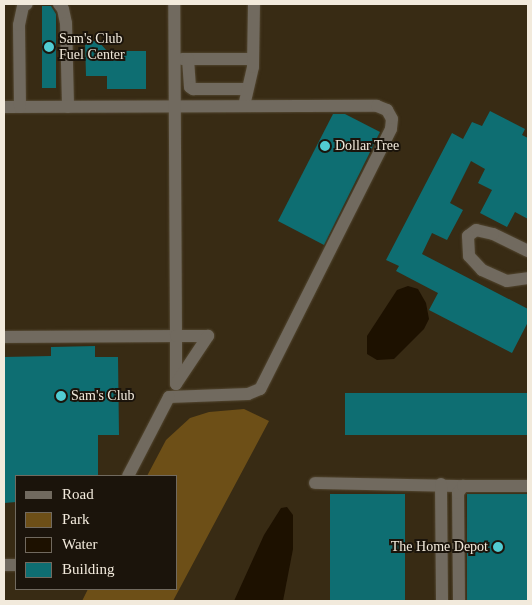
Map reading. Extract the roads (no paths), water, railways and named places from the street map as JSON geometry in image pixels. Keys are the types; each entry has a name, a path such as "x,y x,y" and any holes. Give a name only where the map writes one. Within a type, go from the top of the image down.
{"lane":[{"path":"20,107 18,25 22,6 27,4"},
{"path":"59,4 66,23 68,107"},
{"path":"174,4 176,384"},
{"path":"244,106 253,59 254,4"},
{"path":"174,59 253,59"},
{"path":"188,59 190,87 193,89 246,89"},
{"path":"4,107 377,106 387,110 392,119 391,129 260,389 248,394 169,397"},
{"path":"528,251 493,234 476,230 468,236 469,256 482,270 508,281 528,278"},
{"path":"4,337 208,336 176,384 129,475"},
{"path":"315,483 444,484 460,489 528,486"},
{"path":"442,601 444,484"},
{"path":"459,601 460,489"}],"water":[{"path":"408,286 418,289 426,303 429,319 424,329 394,359 377,360 367,354 367,336 397,290"},
{"path":"287,507 293,515 293,549 283,601 234,601 264,535 281,508"}],"place":[{"name":"Sam's Club Fuel Center","path":"49,47"},
{"name":"Dollar Tree","path":"325,146"},
{"name":"Sam's Club","path":"61,396"},
{"name":"The Home Depot","path":"498,547"}]}
